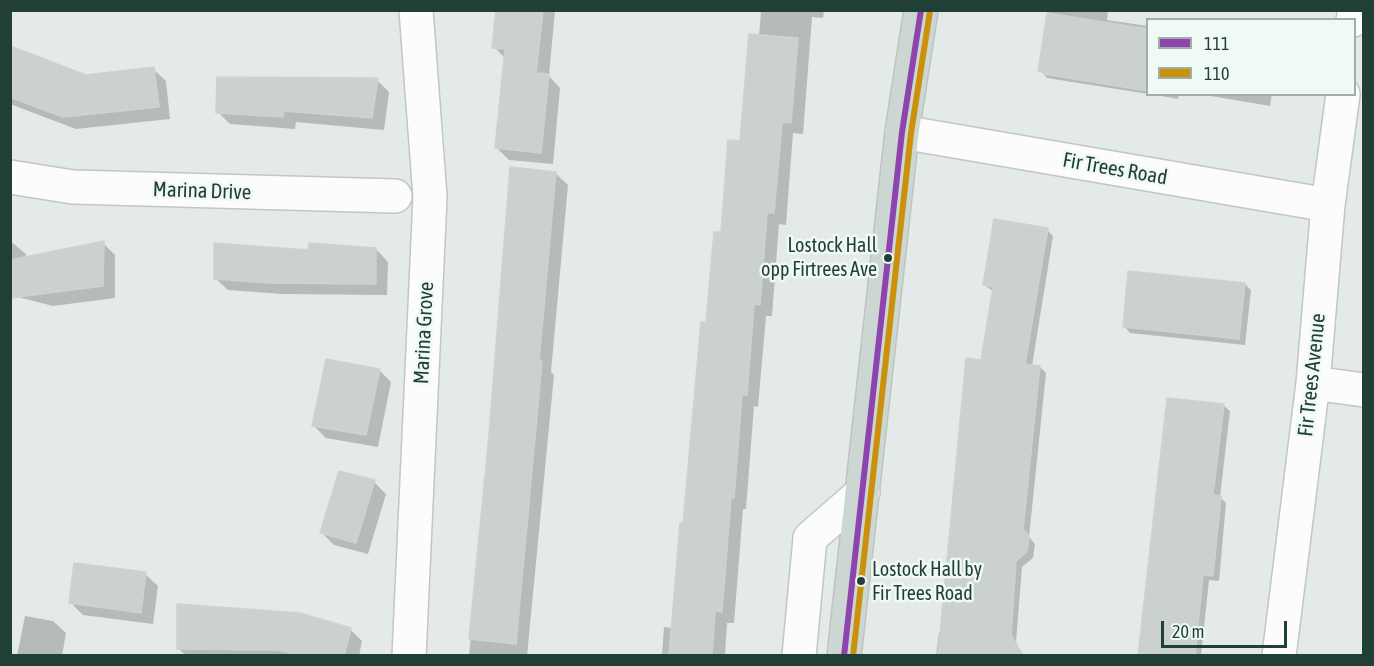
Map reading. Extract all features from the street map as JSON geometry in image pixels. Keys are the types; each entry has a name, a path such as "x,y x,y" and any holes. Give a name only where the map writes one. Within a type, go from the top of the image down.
{"main road":[{"path":"844,656 902,132 921,10"}],"street":[{"name":"Marina Grove","path":"409,656 430,197 416,10"},
{"name":"Fir Trees Avenue","path":"1279,656 1312,383 1328,205 1343,96"},
{"name":"Fir Trees Road","path":"902,132 1328,205"},
{"name":"Marina Drive","path":"10,177 74,187 395,196"},
{"path":"1312,383 1364,390"},
{"path":"799,656 810,538 863,492"}],"building":[{"path":"496,10 543,10 536,73 549,74 541,153 495,148 505,49 492,48"},
{"path":"1047,13 1146,29 1146,91 1044,74 1038,71"},
{"path":"749,34 798,38 791,123 782,122 774,213 767,213 760,305 754,304 747,395 742,395 722,612 715,611 712,656 669,656 701,322 706,322 714,232 721,232 728,140 740,141"},
{"path":"10,46 86,75 154,67 159,107 63,117 10,97"},
{"path":"217,77 378,78 372,118 284,111 283,117 216,113"},
{"path":"510,167 556,172 539,361 542,361 516,644 469,639 489,435"},
{"path":"994,219 1048,228 1025,364 1040,366 1023,529 1029,536 1027,552 1016,561 1011,635 1023,656 938,656 966,358 981,360 993,287 983,285"},
{"path":"104,241 103,286 10,298 10,260"},
{"path":"214,243 308,250 309,243 376,248 376,284 269,283 214,279"},
{"path":"1128,271 1245,283 1239,339 1123,327"},
{"path":"326,359 380,369 366,435 312,426"},
{"path":"1167,398 1224,404 1213,495 1221,496 1213,576 1203,575 1195,656 1138,656"},
{"path":"339,471 375,480 356,543 320,533"},
{"path":"74,563 146,572 141,613 69,603"},
{"path":"177,604 300,613 351,628 344,656 304,656 277,650 177,649"}],"transit line":[{"name":"111","path":"844,656 902,132 921,10"},
{"name":"110","path":"853,656 911,133 930,11"}],"place":[{"name":"Lostock Hall opp Firtrees Ave","path":"888,258"},
{"name":"Lostock Hall by Fir Trees Road","path":"861,581"}]}
